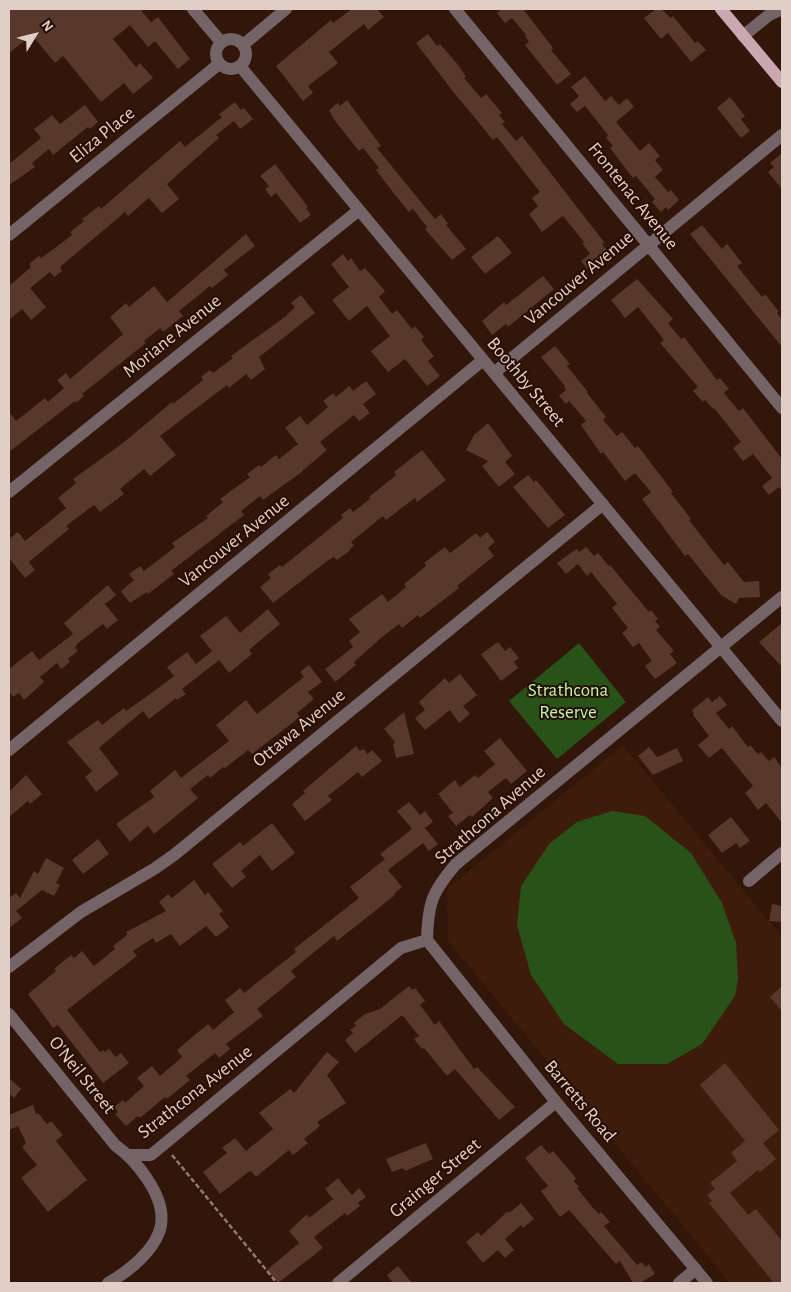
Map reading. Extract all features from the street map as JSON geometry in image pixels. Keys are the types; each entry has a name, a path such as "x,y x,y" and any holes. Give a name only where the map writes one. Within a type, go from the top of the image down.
{"main road":[{"path":"721,9 782,82"}],"street":[{"path":"193,9 221,42"},
{"path":"243,45 286,9"},
{"name":"Frontenac Avenue","path":"455,9 782,408"},
{"path":"743,36 769,15 782,9"},
{"path":"230,39 243,45 246,58 240,66 227,69 219,64 216,50 221,42 230,39"},
{"name":"Eliza Place","path":"9,235 219,64"},
{"name":"Boothby Street","path":"240,66 782,721"},
{"name":"Vancouver Avenue","path":"494,373 782,135"},
{"name":"Moriane Avenue","path":"9,492 359,210"},
{"name":"Vancouver Avenue","path":"9,750 483,360"},
{"name":"Ottawa Avenue","path":"9,967 81,912 154,870 174,855 602,504"},
{"name":"Strathcona Avenue","path":"130,1155 151,1155 401,948 427,940 427,918 436,888 456,864 782,597"},
{"path":"749,881 782,853"},
{"name":"Barretts Road","path":"427,940 556,1102 707,1283"},
{"name":"O'Neil Street","path":"9,1014 115,1145 130,1155 153,1188 160,1206 162,1225 151,1246 129,1271 108,1283"},
{"name":"Grainger Street","path":"338,1283 556,1102"},
{"path":"679,1283 696,1269"}],"path":[{"path":"163,1145 277,1283"}],"shaded area":[{"path":"623,745 782,937 782,1283 730,1283 448,941 447,889"}],"green space":[{"name":"Strathcona Reserve","path":"579,643 626,702 557,759 509,701"},
{"path":"612,811 645,816 691,853 722,903 736,943 738,979 735,996 702,1044 667,1064 618,1064 564,1024 531,975 517,925 521,886 550,843 577,822"}],"building":[{"path":"9,9 140,9 151,22 158,17 190,59 178,69 155,41 148,47 130,25 113,39 136,67 140,63 153,78 133,94 124,83 101,102 63,56 55,63 32,35 9,53"},
{"path":"352,9 377,9 384,17 368,30 364,24 329,52 338,63 308,86 313,93 303,101 276,66 331,20 333,23"},
{"path":"502,9 523,9 553,48 551,50 571,74 557,85 525,45 529,42 526,35 512,18 505,23 497,13"},
{"path":"656,9 661,9 671,18 673,16 695,43 698,41 706,50 691,62 668,33 661,39 644,18"},
{"path":"428,34 437,46 440,44 459,66 466,77 464,78 481,98 486,94 502,113 499,115 505,122 502,124 516,141 522,136 604,242 602,244 612,257 591,273 581,261 590,254 582,243 584,242 563,216 542,232 529,214 538,206 532,198 540,192 497,137 493,140 416,43"},
{"path":"585,76 605,101 611,96 619,105 627,98 634,107 616,122 640,151 649,143 660,156 655,160 663,170 655,177 668,192 671,190 679,200 668,210 666,207 661,212 652,202 655,199 636,176 633,178 610,148 613,146 606,138 608,135 585,106 577,112 570,104 579,96 571,87"},
{"path":"730,97 745,116 741,119 750,131 741,138 717,108"},
{"path":"347,100 381,146 377,148 435,219 441,214 448,224 446,225 466,249 452,260 425,229 427,227 413,209 409,212 395,195 376,170 379,168 363,148 359,151 335,121 329,110 338,103 340,106"},
{"path":"235,102 241,110 244,108 253,119 240,129 234,121 216,135 219,138 167,184 179,199 162,213 149,198 128,216 125,212 60,267 62,271 54,277 50,272 30,288 46,307 31,320 22,309 9,320 9,286 31,267 29,264 39,256 41,258 72,235 70,232 84,221 82,219 99,206 101,209 180,141 185,147 222,117 219,114"},
{"path":"85,105 98,122 90,129 88,127 53,155 49,149 32,163 35,167 9,185 9,164 41,138 34,129 52,115 60,124"},
{"path":"782,153 782,189 768,172 774,167 770,163"},
{"path":"275,164 308,207 306,208 311,215 300,223 276,193 271,197 265,189 269,186 260,176"},
{"path":"702,225 722,249 727,244 742,263 737,266 762,297 765,294 779,312 777,313 782,320 782,347 690,234"},
{"path":"246,234 255,246 224,270 228,275 212,288 210,286 179,311 183,316 163,332 160,328 144,341 146,343 82,394 84,396 76,403 75,401 9,452 9,412 16,421 45,398 48,402 64,388 57,380 66,373 70,379 123,334 110,317 126,303 129,307 154,286 167,302"},
{"path":"498,236 512,253 485,274 471,257"},
{"path":"343,254 348,261 351,258 360,271 365,268 385,291 379,297 392,314 397,310 412,329 415,326 424,337 421,340 434,356 428,361 440,376 427,386 405,359 388,372 371,351 390,336 367,306 349,321 332,300 349,287 331,264"},
{"path":"543,276 554,289 508,327 506,324 492,335 482,321 504,302 506,305"},
{"path":"637,279 673,319 668,323 681,339 684,337 717,380 720,378 729,389 724,393 739,411 743,408 782,459 782,491 779,487 769,495 762,486 772,478 753,454 743,461 733,448 741,442 714,408 705,400 703,402 693,391 698,387 660,343 664,340 638,307 625,318 611,300"},
{"path":"301,295 315,313 259,357 265,369 251,380 246,374 229,388 227,385 160,436 176,455 150,476 144,469 120,489 124,494 100,512 94,505 66,526 69,529 29,562 35,570 25,578 9,558 9,539 18,532 25,541 66,508 58,498 76,483 73,479 123,443 172,402 173,404 203,380 201,377 210,370 213,373 233,358 231,356 286,316 295,307 291,303"},
{"path":"555,346 570,364 567,366 606,417 603,420 617,436 622,432 635,448 638,446 673,492 671,493 691,519 689,520 724,565 728,562 744,582 759,581 760,597 739,598 736,604 721,595 688,554 685,556 642,499 651,492 635,473 625,481 603,452 601,454 581,425 586,421 569,401 566,404 559,396 566,390 564,385 541,357"},
{"path":"366,381 376,394 363,404 370,413 359,421 354,415 320,442 327,450 299,474 263,500 260,496 241,511 244,515 171,571 174,574 148,594 147,592 130,603 121,591 134,580 129,574 140,566 144,571 175,547 172,543 208,518 206,516 223,502 220,499 250,477 247,474 259,465 261,467 276,455 279,459 298,444 285,428 300,416 307,425 328,407 323,401 333,393 336,397 349,386 353,391"},
{"path":"488,423 512,456 505,462 515,474 499,487 482,466 488,461 466,450 474,435"},
{"path":"422,450 446,480 417,502 415,498 386,520 383,516 351,542 354,545 348,552 337,560 334,557 327,561 273,603 260,587 271,578 268,574 280,565 282,567 343,518 341,515 350,508 353,512 370,499 369,497 396,475 394,472"},
{"path":"528,475 534,482 536,480 565,515 548,528 513,487"},
{"path":"487,532 495,542 488,548 494,556 457,586 459,588 420,618 418,615 402,628 399,624 381,638 354,662 356,665 335,682 325,669 353,647 349,641 360,632 349,619 382,594 388,602 406,587 404,584 426,566 424,563 445,547 450,553 476,533 480,538"},
{"path":"586,547 594,556 598,553 610,565 649,612 651,610 658,619 655,621 660,627 656,630 674,651 670,654 677,663 655,679 645,666 652,661 639,643 633,647 622,633 628,628 612,608 617,604 591,572 587,576 578,564 566,574 557,563 577,549 579,552"},
{"path":"108,585 116,595 105,604 118,620 107,629 103,624 77,644 75,648 78,651 68,659 70,662 61,669 57,663 40,677 44,682 24,700 19,693 13,697 9,691 9,669 32,651 39,660 73,634 64,623"},
{"path":"268,609 280,624 249,650 252,654 229,673 219,660 182,689 186,694 177,700 176,698 149,719 143,711 99,748 119,774 96,792 85,777 92,771 67,742 98,720 102,725 124,708 126,711 174,676 167,667 187,652 196,664 212,651 200,636 226,616 240,633"},
{"path":"782,623 782,667 759,642"},
{"path":"498,642 505,651 510,647 519,658 514,662 518,668 501,681 481,654"},
{"path":"309,665 322,682 308,692 314,699 297,713 300,717 252,754 248,750 225,768 223,767 210,778 208,775 190,789 198,798 154,834 148,826 130,842 116,824 154,797 150,791 175,770 181,778 229,741 216,725 246,700 257,714 304,677 300,672"},
{"path":"460,674 477,695 463,706 470,714 459,723 450,710 425,730 415,718 425,710 419,702 445,678 449,683"},
{"path":"720,696 727,705 716,713 729,729 732,726 748,747 750,745 758,754 761,752 769,761 774,757 782,768 782,823 766,803 758,810 745,793 753,786 722,748 709,758 698,745 709,736 693,715 692,710 708,697 712,702"},
{"path":"404,712 414,754 396,758 393,744 395,742 384,729"},
{"path":"500,738 527,771 511,784 506,778 488,792 493,798 472,817 470,815 456,826 448,816 453,813 438,794 455,780 460,787 475,775 478,778 495,764 484,751"},
{"path":"356,746 360,751 364,749 367,754 372,750 382,761 362,777 358,772 328,796 332,800 305,821 292,804 305,793 303,791"},
{"path":"649,747 657,757 677,748 683,761 653,775 638,756"},
{"path":"26,775 42,794 30,804 28,801 9,817 9,792"},
{"path":"409,802 420,815 425,811 433,822 425,828 438,844 429,851 423,843 388,870 402,887 395,895 337,941 334,936 291,971 296,977 257,1009 263,1016 226,1044 230,1049 219,1058 215,1053 186,1076 190,1080 167,1099 165,1097 140,1118 138,1116 126,1126 115,1114 118,1112 114,1107 123,1100 125,1103 144,1086 137,1078 152,1066 160,1076 182,1057 177,1050 208,1024 213,1030 234,1012 225,1000 240,988 244,993 296,952 294,949 359,898 350,887 385,859 380,854 412,829 397,811"},
{"path":"731,817 750,841 740,848 736,843 722,853 708,835"},
{"path":"272,823 295,853 272,871 260,855 241,871 246,877 232,888 212,864 240,842 243,846"},
{"path":"98,839 109,854 83,874 72,860"},
{"path":"46,858 64,868 56,883 60,885 54,896 42,890 16,911 22,918 9,928 9,898 16,893 20,898 34,871 38,874"},
{"path":"194,880 205,895 208,892 223,911 219,914 229,927 216,937 206,926 180,946 171,934 156,943 153,938 133,951 137,956 67,1010 100,1052 103,1050 105,1052 109,1049 116,1057 121,1053 129,1063 103,1083 58,1025 53,1028 28,994 56,971 54,969 71,955 74,958 82,951 94,966 115,949 113,946 127,935 126,932 166,911 159,902 168,894 172,898"},
{"path":"772,904 782,906 782,922 769,921"},
{"path":"409,986 412,990 415,988 425,1001 420,1005 435,1025 439,1021 474,1069 477,1067 515,1107 499,1120 455,1069 447,1076 424,1048 422,1049 414,1039 419,1036 404,1017 401,1016 355,1053 345,1040 353,1033 350,1030 356,1026 354,1023 365,1014 380,1009"},
{"path":"782,986 782,1011 770,997"},
{"path":"327,1052 339,1062 327,1075 346,1103 317,1122 320,1126 304,1139 308,1143 293,1155 289,1150 256,1177 251,1171 220,1194 203,1172 227,1153 222,1148 235,1138 246,1151 273,1129 259,1113 290,1089 294,1093"},
{"path":"725,1063 779,1130 763,1143 776,1159 760,1172 758,1170 730,1193 748,1215 756,1209 782,1241 782,1283 774,1283 709,1203 712,1201 707,1195 715,1189 710,1183 737,1161 731,1153 745,1141 700,1085"},
{"path":"9,1078 21,1089 14,1098 9,1093"},
{"path":"33,1105 36,1114 38,1113 47,1124 51,1121 63,1135 56,1141 87,1180 48,1212 21,1178 37,1165 22,1147 26,1143 18,1126 9,1130 9,1115"},
{"path":"426,1143 433,1159 405,1171 403,1168 392,1172 386,1159"},
{"path":"541,1145 549,1154 553,1151 576,1178 574,1181 579,1187 577,1188 593,1208 599,1214 601,1212 610,1222 604,1226 637,1265 642,1262 645,1267 649,1264 655,1274 640,1283 633,1283 620,1261 616,1264 569,1210 560,1217 541,1191 548,1186 525,1158"},
{"path":"338,1178 352,1195 359,1188 366,1197 358,1203 360,1206 347,1216 345,1213 314,1237 323,1248 278,1283 267,1270 299,1243 289,1231 307,1214 309,1218 333,1199 325,1189"},
{"path":"521,1203 534,1219 523,1228 521,1225 505,1239 514,1250 505,1258 498,1250 483,1263 466,1242 478,1232 481,1236 508,1211 509,1213"},
{"path":"398,1266 412,1283 393,1283 387,1275"}]}
